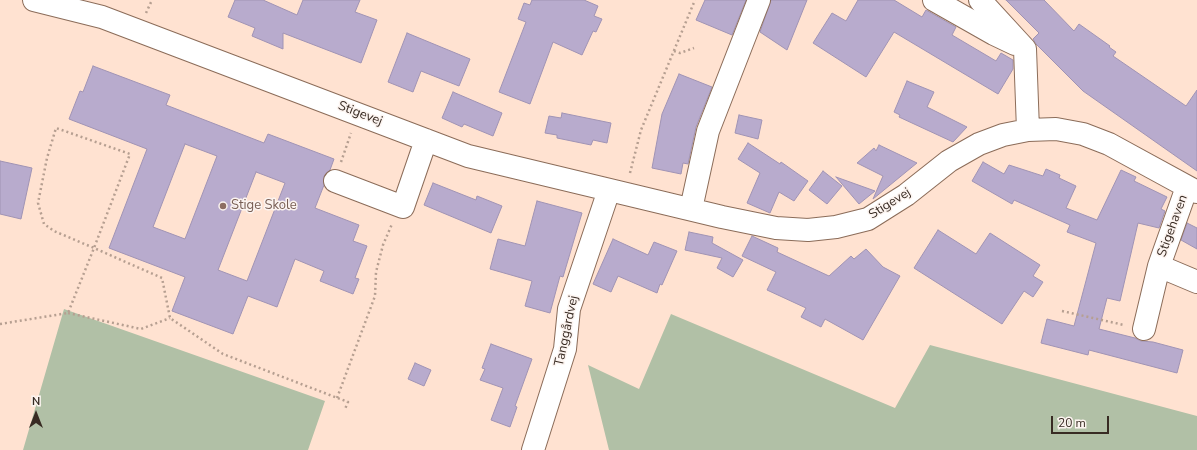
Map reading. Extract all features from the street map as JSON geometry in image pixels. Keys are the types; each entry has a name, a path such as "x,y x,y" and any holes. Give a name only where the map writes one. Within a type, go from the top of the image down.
{"street":[{"name":"Stigevej","path":"34,0 102,17 468,156 499,165 528,170 776,228 808,230 836,227 868,219 906,195 949,161 979,144 1003,135 1028,130 1056,130 1083,134 1109,144 1192,190"},
{"path":"691,209 708,131 760,0"},
{"path":"934,0 994,34 1025,49"},
{"path":"980,0 1025,49 1028,130"},
{"path":"335,181 403,207 426,140"},
{"name":"Stigehaven","path":"1144,329 1159,266 1192,190"},
{"name":"Tanggårdvej","path":"533,450 565,349 569,309 618,192"},
{"name":"Stigehaven","path":"1159,266 1197,282"}],"path":[{"path":"618,192 641,130 695,0"},
{"path":"674,51 680,53 694,48"},
{"path":"335,181 357,113"},
{"path":"68,312 94,248 130,154 56,128 47,158 38,203 44,224 54,231 94,248 162,278 170,318 223,354 348,402 345,409"},
{"path":"337,398 375,296 376,272 383,245 400,206"},
{"path":"1062,311 1144,329"},
{"path":"0,324 68,312 141,329 170,318"}],"green space":[{"path":"64,309 325,401 308,450 23,450"},
{"path":"671,314 895,408 930,345 1197,416 1197,450 609,450 588,365 639,389"}],"building":[{"path":"235,0 263,0 297,15 303,0 360,0 355,12 377,20 361,63 283,33 283,49 252,36 255,28 228,17"},
{"path":"532,0 584,0 598,6 594,16 602,19 596,32 593,31 582,55 553,42 530,104 499,92 526,22 518,19 524,3 530,5"},
{"path":"705,0 746,0 732,35 696,20"},
{"path":"771,0 807,0 787,50 760,32"},
{"path":"858,0 894,0 922,17 926,10 956,27 952,35 996,61 1001,53 1013,60 1013,69 998,94 894,32 866,77 813,43 832,13 846,21"},
{"path":"1006,0 1044,0 1074,31 1079,24 1110,46 1109,47 1116,52 1113,56 1186,106 1197,90 1197,171 1083,91 1036,44 1033,39 1039,33"},
{"path":"407,33 470,59 459,86 421,71 413,92 388,82"},
{"path":"93,66 170,95 166,105 264,143 268,134 334,159 330,170 324,176 324,185 315,208 359,225 353,241 367,246 355,278 359,279 353,294 320,281 324,271 295,259 277,307 248,296 233,334 172,311 185,277 109,248 147,149 69,119 80,91 83,92","holes":["185,144 217,156 185,239 153,227","256,172 285,183 247,281 218,270"]},
{"path":"679,74 712,87 696,127 688,164 683,163 681,174 652,168 662,114"},
{"path":"907,81 934,92 927,107 967,127 953,142 899,117 900,115 894,112"},
{"path":"453,92 502,113 493,136 464,124 462,127 442,118"},
{"path":"562,113 611,123 607,143 593,140 591,145 557,138 557,135 545,133 549,116 561,118"},
{"path":"739,115 762,120 758,139 735,133"},
{"path":"748,143 780,164 781,162 808,181 794,201 779,192 770,213 747,203 760,173 738,159"},
{"path":"879,145 917,163 873,199 883,176 857,163 874,148 876,151"},
{"path":"0,161 32,168 21,219 0,214"},
{"path":"983,162 1004,174 1009,165 1043,176 1046,169 1060,175 1059,178 1076,186 1066,208 1097,220 1121,170 1136,177 1134,181 1167,197 1161,209 1165,211 1159,228 1138,223 1120,301 1107,298 1099,329 1135,338 1141,341 1153,342 1183,350 1177,373 1089,350 1088,355 1041,343 1047,319 1074,326 1096,243 1067,232 1070,225 1014,200 1012,204 972,181"},
{"path":"823,171 842,186 827,204 809,190"},
{"path":"836,177 875,191 859,204"},
{"path":"433,183 476,200 477,196 502,206 491,233 424,205"},
{"path":"537,201 582,213 563,277 560,276 550,313 525,306 532,281 490,269 498,239 525,246"},
{"path":"1187,223 1197,228 1197,249 1181,240"},
{"path":"938,230 976,254 990,233 1040,265 1033,276 1043,282 1033,297 1024,291 1002,324 914,268"},
{"path":"689,232 713,237 712,243 743,260 733,277 717,268 722,258 685,250"},
{"path":"752,236 778,248 777,252 829,276 851,256 854,259 866,249 883,267 900,276 863,340 825,319 821,327 801,317 806,308 767,290 776,272 742,256"},
{"path":"613,239 648,255 654,242 677,251 657,293 618,276 611,292 593,284"},
{"path":"491,344 532,359 515,406 517,407 510,427 491,420 503,388 480,380 485,369 482,368"},
{"path":"415,363 431,370 424,386 408,379"}],"place":[{"name":"Stige Skole","path":"223,206"}]}
